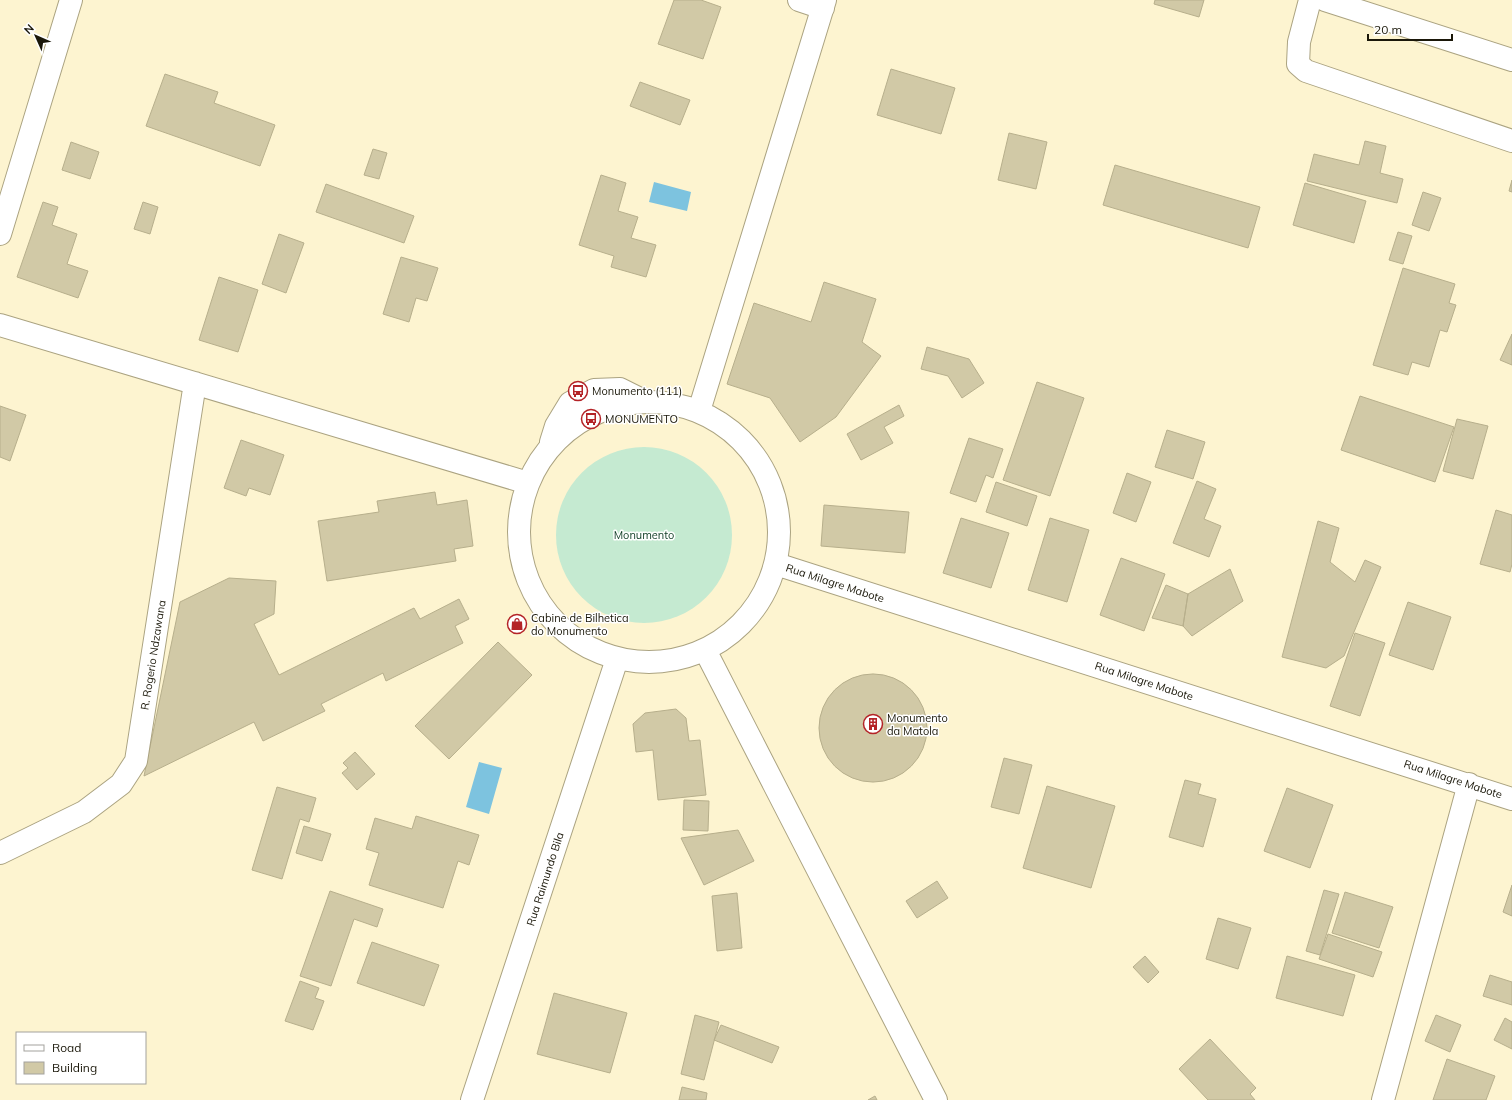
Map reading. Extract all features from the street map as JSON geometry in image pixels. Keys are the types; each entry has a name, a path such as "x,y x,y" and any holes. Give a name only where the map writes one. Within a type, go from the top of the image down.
{"street":[{"path":"0,234 71,0"},
{"path":"699,411 824,4 799,0"},
{"path":"1310,0 1299,42 1298,64 1306,71 1512,141"},
{"path":"1325,0 1512,60"},
{"path":"0,325 528,483"},
{"name":"R. Rogerio Ndzawana","path":"0,852 84,812 121,784 136,761 195,383"},
{"path":"644,401 672,403 699,411 731,429 757,457 775,497 780,527 776,564 761,599 737,628 705,650 662,662 617,659 583,645 554,622 532,592 521,556 519,519 528,483 537,465 549,449 569,429 592,415 617,405 644,401"},
{"name":"Rua Milagre Mabote","path":"776,564 1512,798"},
{"path":"705,650 936,1100"},
{"name":"Rua Raimundo Bila","path":"472,1100 617,659"},
{"path":"1383,1100 1469,784"}],"green space":[{"name":"Monumento","path":"635,447 653,447 678,453 693,461 707,472 718,486 726,501 731,518 731,552 726,569 718,584 707,598 693,609 670,620 653,623 635,623 610,617 595,609 581,598 570,584 559,561 556,544 556,526 562,501 570,486 581,472 595,461 618,450"}],"water":[{"path":"654,182 691,192 687,211 649,202"},
{"path":"479,762 502,768 489,814 466,807"}],"building":[{"path":"674,0 701,0 721,7 703,59 658,44"},
{"path":"1155,0 1204,0 1199,17 1154,4"},
{"path":"891,69 955,88 941,134 877,115"},
{"path":"165,74 218,92 214,103 275,125 260,166 146,126"},
{"path":"640,82 690,100 680,125 630,106"},
{"path":"1009,133 1047,142 1036,189 998,180"},
{"path":"1365,141 1386,146 1380,173 1403,179 1397,203 1307,181 1314,154 1359,165"},
{"path":"71,142 99,152 90,179 62,170"},
{"path":"373,149 387,153 379,179 364,175"},
{"path":"1115,165 1260,207 1248,248 1103,205"},
{"path":"601,175 626,183 618,211 638,217 631,238 656,245 646,277 611,267 614,256 579,245"},
{"path":"1512,180 1512,192 1509,191"},
{"path":"1305,183 1366,201 1354,243 1293,225"},
{"path":"326,184 414,216 404,243 316,212"},
{"path":"1423,192 1441,198 1429,231 1412,225"},
{"path":"43,202 58,207 52,225 77,234 67,264 88,271 78,298 17,277"},
{"path":"143,202 158,207 150,234 134,229"},
{"path":"1398,232 1412,236 1403,264 1389,260"},
{"path":"279,234 304,243 286,293 262,284"},
{"path":"401,257 438,268 427,301 416,298 409,322 383,314"},
{"path":"1403,268 1455,284 1449,303 1456,305 1447,332 1440,330 1429,367 1412,362 1408,375 1373,365"},
{"path":"219,277 258,290 238,352 199,340"},
{"path":"824,282 876,299 862,342 881,356 836,417 800,442 770,398 727,384 754,303 811,322"},
{"path":"1512,334 1512,365 1500,360"},
{"path":"927,347 969,359 984,383 962,398 948,376 921,369"},
{"path":"1037,382 1084,398 1050,496 1003,480"},
{"path":"1360,396 1454,427 1435,482 1341,450"},
{"path":"899,405 904,416 884,427 893,443 861,460 847,434"},
{"path":"0,406 26,415 10,461 0,457"},
{"path":"1457,419 1488,426 1473,479 1443,471"},
{"path":"1167,430 1205,442 1193,479 1155,467"},
{"path":"969,438 1003,449 993,478 986,475 976,502 950,493"},
{"path":"241,440 284,455 270,495 249,488 246,496 224,488"},
{"path":"1127,473 1151,482 1136,522 1113,513"},
{"path":"1197,481 1216,489 1204,519 1221,526 1209,557 1173,543"},
{"path":"996,482 1037,496 1027,526 986,512"},
{"path":"435,492 437,505 467,500 473,546 454,549 456,561 327,581 318,521 379,512 377,501"},
{"path":"824,505 909,512 905,553 821,546"},
{"path":"1496,510 1512,515 1512,564 1510,572 1480,564"},
{"path":"961,518 1009,533 991,588 943,573"},
{"path":"1050,518 1089,530 1067,602 1028,590"},
{"path":"1318,521 1339,528 1330,562 1355,582 1365,560 1381,567 1344,656 1326,668 1282,657"},
{"path":"1121,558 1165,574 1144,631 1100,615"},
{"path":"1230,569 1243,601 1192,636 1183,626 1188,594"},
{"path":"229,578 276,581 274,614 254,624 279,675 414,608 420,619 459,599 469,619 455,626 463,643 386,681 383,673 321,704 325,711 263,741 254,722 144,776 180,602"},
{"path":"1166,585 1188,594 1183,626 1152,618"},
{"path":"1408,602 1451,617 1433,670 1389,655"},
{"path":"1355,633 1385,643 1360,716 1330,706"},
{"path":"498,642 532,675 449,759 415,726"},
{"name":"Monumento da Matola","path":"873,674 894,678 911,690 923,707 927,728 923,749 911,766 894,778 873,782 852,778 835,766 823,749 819,728 823,707 835,690 852,678"},
{"path":"676,709 686,718 689,741 700,740 706,795 658,800 653,750 636,752 633,724 645,713"},
{"path":"355,752 375,774 357,790 342,773 348,768 343,763"},
{"path":"1004,758 1032,765 1019,814 991,807"},
{"path":"1185,780 1201,784 1198,794 1216,799 1203,847 1169,837"},
{"path":"1047,786 1115,806 1091,888 1023,868"},
{"path":"277,787 316,798 309,822 300,819 282,879 252,870"},
{"path":"1287,788 1333,805 1310,868 1264,851"},
{"path":"684,800 709,801 708,831 683,830"},
{"path":"416,816 479,835 469,865 458,861 443,908 369,885 379,853 366,849 375,818 412,829"},
{"path":"304,826 331,834 322,861 296,853"},
{"path":"738,830 754,861 704,885 681,838"},
{"path":"937,881 948,898 917,918 906,901"},
{"path":"1512,885 1512,916 1503,912"},
{"path":"1324,890 1339,894 1320,955 1306,951"},
{"path":"330,891 383,909 377,927 354,919 331,986 300,976"},
{"path":"1345,892 1393,907 1379,948 1332,933"},
{"path":"737,893 742,948 717,951 712,896"},
{"path":"1218,918 1251,928 1238,969 1206,959"},
{"path":"1328,934 1382,952 1373,977 1319,959"},
{"path":"372,942 439,965 424,1006 357,983"},
{"path":"1145,956 1159,972 1148,983 1133,967"},
{"path":"1287,956 1355,975 1343,1016 1276,998"},
{"path":"1490,975 1512,982 1512,1005 1483,996"},
{"path":"300,981 319,988 315,998 324,1001 313,1030 285,1021"},
{"path":"554,993 627,1013 610,1073 537,1054"},
{"path":"695,1015 719,1022 704,1080 681,1074"},
{"path":"1436,1015 1461,1025 1450,1052 1425,1041"},
{"path":"1505,1018 1512,1022 1512,1049 1494,1040"},
{"path":"721,1025 779,1047 772,1063 714,1040"},
{"path":"1210,1039 1256,1088 1250,1094 1255,1100 1208,1100 1179,1069"},
{"path":"1447,1059 1495,1076 1486,1100 1433,1100"},
{"path":"682,1087 707,1093 706,1100 679,1100"},
{"path":"875,1096 877,1100 868,1100"}],"place":[{"name":"Monumento (111)","path":"578,391"},
{"name":"MONUMENTO","path":"591,419"},
{"name":"Cabine de Bilhetica do Monumento","path":"517,624"},
{"name":"Monumento da Matola","path":"873,724"}]}
